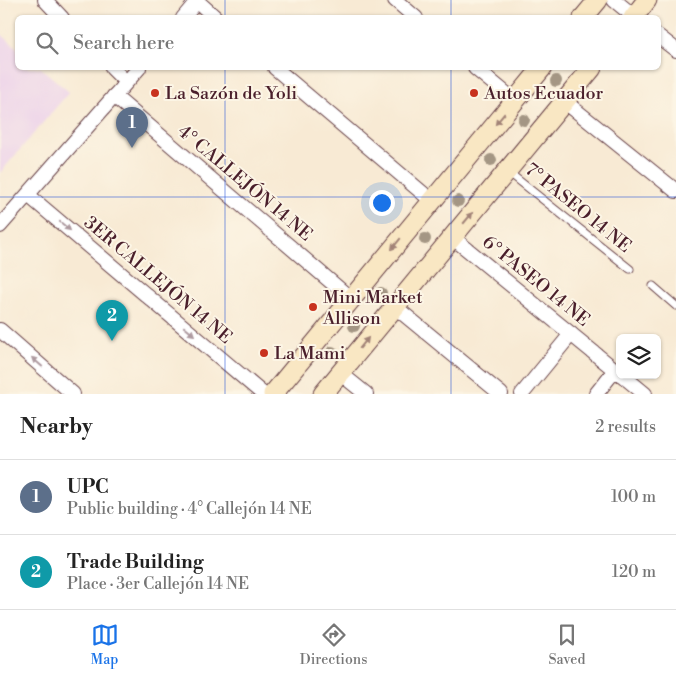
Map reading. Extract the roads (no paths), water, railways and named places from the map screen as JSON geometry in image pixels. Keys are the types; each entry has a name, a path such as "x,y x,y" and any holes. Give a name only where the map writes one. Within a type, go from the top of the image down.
{"street":[{"path":"45,0 59,15"},
{"path":"395,0 412,15"},
{"path":"586,15 598,0"},
{"path":"614,0 632,15"},
{"path":"636,15 647,0"},
{"path":"185,15 197,1 213,15"},
{"path":"661,38 676,50"},
{"path":"114,70 126,82"},
{"path":"0,226 137,70"},
{"path":"277,70 432,201"},
{"path":"477,70 515,101"},
{"path":"273,394 540,70"},
{"path":"322,394 590,70"},
{"name":"4° CALLEJÓN 14 NE","path":"114,96 351,298"},
{"path":"564,102 676,191"},
{"name":"3ER CALLEJÓN 14 NE","path":"28,195 263,394"},
{"name":"6° PASEO 14 NE","path":"452,236 616,371"},
{"path":"394,306 501,394"},
{"path":"0,330 73,394"},
{"path":"522,394 571,334"},
{"path":"340,373 366,394"},
{"path":"596,394 616,376"},
{"name":"6° PASEO 14 NE","path":"626,379 645,394"}],"lane":[{"name":"7° PASEO 14 NE","path":"507,170 630,269"},
{"path":"653,286 676,306"}],"place":[{"name":"La Sazón de Yoli","path":"155,93"},
{"name":"Autos Ecuador","path":"474,93"},
{"name":"UPC","path":"132,148"},
{"name":"Mini Market Allison","path":"313,307"},
{"name":"Trade Building","path":"112,341"},
{"name":"La Mami","path":"264,353"}]}
